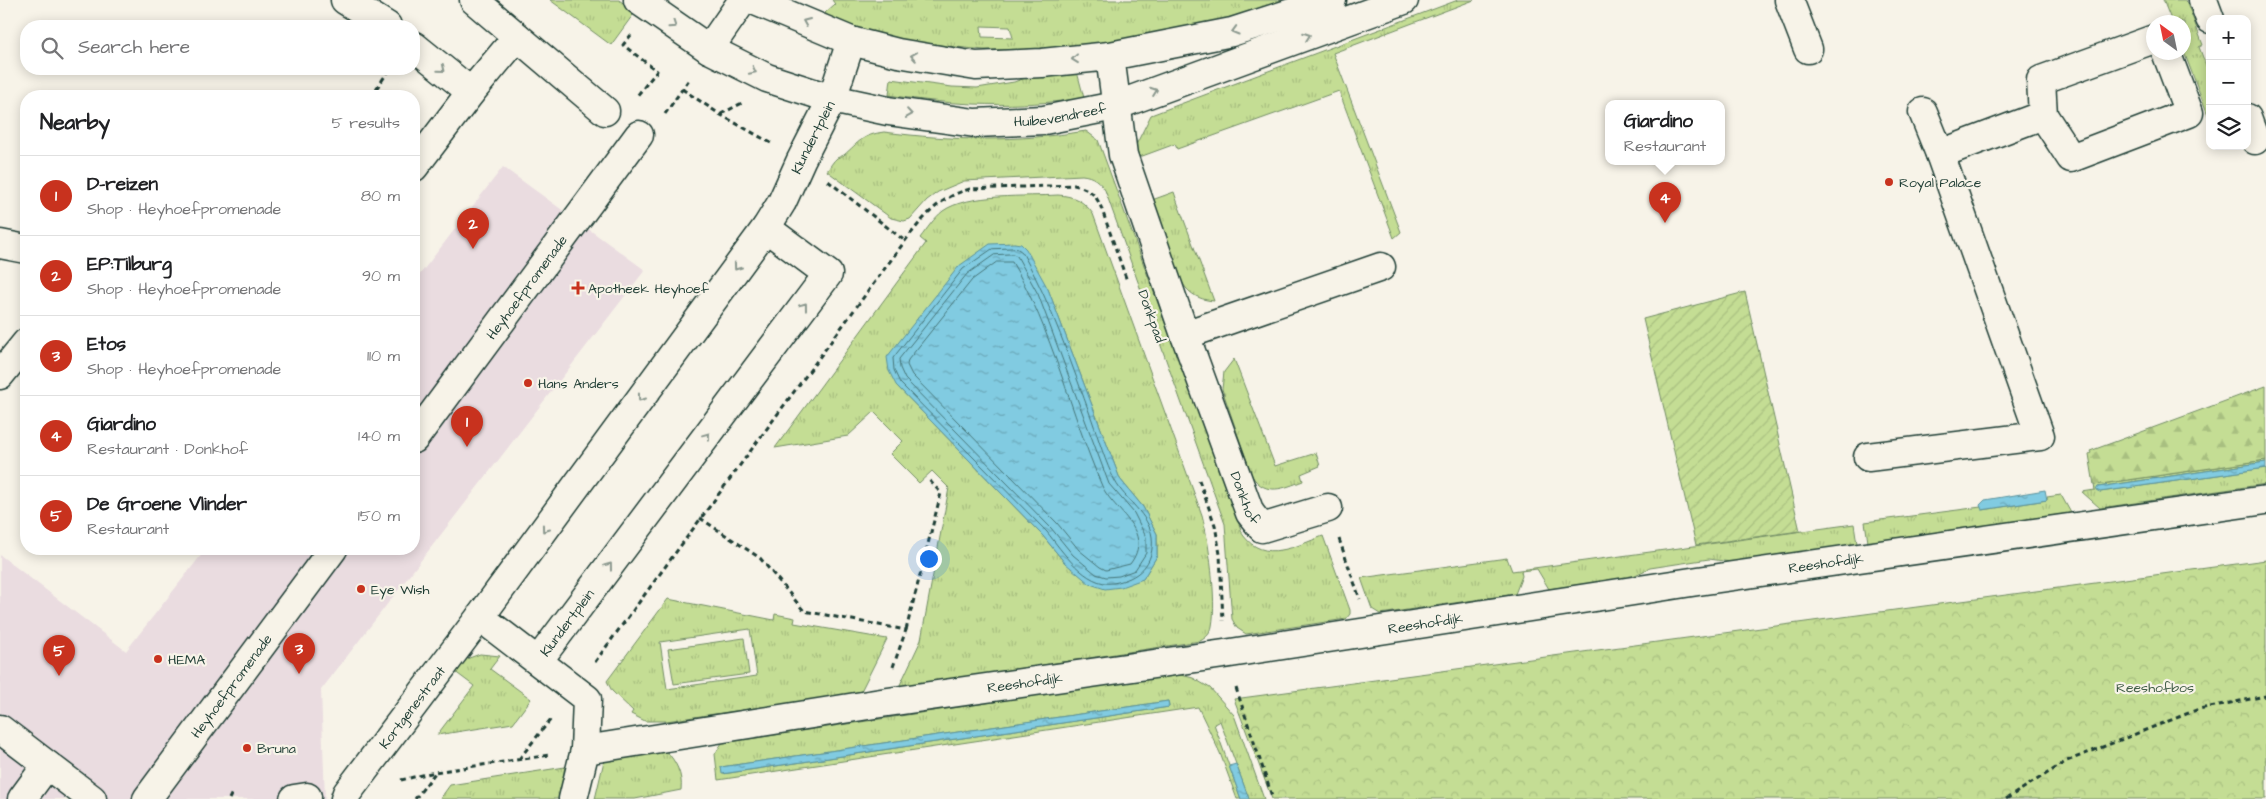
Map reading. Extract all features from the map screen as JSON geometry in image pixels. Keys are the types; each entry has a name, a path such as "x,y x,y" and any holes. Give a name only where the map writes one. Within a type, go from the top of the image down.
{"street":[{"path":"345,0 377,20"},
{"path":"474,0 605,111"},
{"path":"709,49 743,0"},
{"path":"754,0 851,41 898,53 976,66 1110,56 1232,32 1332,0"},
{"name":"Huibevendreef","path":"645,5 709,49 767,78 832,99 888,111 975,123 1044,120 1116,106 1404,0"},
{"path":"1789,0 1808,49"},
{"path":"2203,0 2209,15"},
{"path":"420,159 471,92 517,37"},
{"name":"Klundertplein","path":"766,228 828,274 538,661 480,617 766,228 782,202 832,99 851,41"},
{"path":"2146,42 2041,80 2043,115 2071,158 2189,113 2169,60"},
{"path":"420,51 471,92"},
{"name":"Donkhof","path":"1110,56 1123,155 1185,335 1250,513 1262,528 1328,508"},
{"path":"1868,457 2040,436 1940,154 1923,112"},
{"path":"1940,154 2043,115"},
{"name":"Heyhoefpromenade","path":"420,431 639,135"},
{"path":"0,244 20,248"},
{"path":"1185,335 1381,268"},
{"path":"0,375 20,350"},
{"name":"Reeshofdijk","path":"585,750 881,703 1224,654 1371,630 2266,500"},
{"name":"Heyhoefpromenade","path":"147,799 328,555"},
{"name":"Kortgenestraat","path":"345,799 347,793 480,617"},
{"path":"538,661 587,699 585,750 572,799"},
{"path":"0,729 92,799"},
{"path":"22,799 47,765"}],"path":[{"path":"634,100 656,71 623,45 645,5"},
{"path":"375,90 386,75"},
{"name":"Donkpad","path":"415,799 435,772 519,759 575,689 905,241 930,210 956,193 970,189 1074,185 1086,188 1096,196 1128,282"},
{"path":"1198,478 1215,525 1220,554 1224,654 1273,799"},
{"path":"881,703 906,630 941,494 928,479"},
{"path":"1328,508 1371,630"},
{"path":"700,518 760,558 804,611 906,630"},
{"path":"2006,799 2067,761 2199,709 2266,696"},
{"path":"229,799 232,793"}],"shaded area":[{"path":"503,167 645,270 321,690 325,799 0,799 0,555 126,651 201,555 420,555 420,274"}],"green space":[{"path":"550,0 619,0 635,12 611,45"},
{"path":"832,0 1300,0 1174,35 1054,49 984,50 911,42 876,35 834,21 825,13 835,4","holes":["981,26 1010,27 1013,38 982,37"]},
{"path":"1458,0 1474,0 1333,53 1401,232 1394,238 1339,91 1177,149 1175,144 1137,158 1135,147 1151,115"},
{"path":"2163,0 2186,0 2203,45 2199,47 2206,65 2206,110 2187,60 2191,60 2191,15 2169,15"},
{"path":"1076,68 1084,98 1035,103 986,104 938,102 889,95 891,79 952,87 977,88"},
{"path":"1086,131 1098,140 1243,535 1251,544 1270,551 1291,548 1323,536 1350,610 1350,614 1346,619 1246,634 1237,628 1232,619 1225,524 1105,190 1098,182 1089,176 1082,175 964,181 938,192 927,200 910,219 904,221 891,218 827,171 837,158 844,155 861,140 884,132 960,139 1010,139"},
{"path":"1174,192 1214,301 1199,298 1186,288 1172,259 1152,200"},
{"path":"1058,195 1074,198 1086,206 1093,214 1202,515 1210,555 1213,586 1214,601 1211,629 1208,635 1200,641 899,687 921,640 949,488 932,471 919,483 890,454 903,441 874,412 848,436 775,448 926,243 920,238 943,211 967,201 998,197","holes":["1048,289 1120,479 1143,507 1157,534 1157,556 1143,579 1065,563 1043,536 896,385"]},
{"path":"1745,292 1800,531 1696,545 1643,319"},
{"path":"1234,359 1275,466 1316,453 1320,466 1301,474 1303,481 1282,488 1269,489 1257,483 1252,476 1222,389 1224,372"},
{"path":"2266,386 2266,460 2094,485 2090,451"},
{"path":"2266,460 2266,462 2098,487 2100,492 2266,468 2266,484 2100,508 2082,492 2095,490 2094,485"},
{"path":"2061,495 2071,513 1868,542 1865,522 1981,507 1983,510 2047,500 2047,497"},
{"path":"1854,524 1857,544 1731,562 1709,559 1650,568 1631,577 1549,589 1537,569 1521,571 1522,576 1515,594 1380,614 1372,609 1361,578 1507,558 1512,571"},
{"name":"Reeshofbos","path":"2266,560 2266,799 1272,799 1234,699"},
{"path":"668,599 774,620 775,614 795,618 794,623 887,639 860,693 666,721 645,721 631,714 633,711 612,691 607,681","holes":["750,629 757,676 667,689 660,642"]},
{"path":"744,638 749,674 674,684 668,649"},
{"path":"480,654 500,656 490,669 531,699 513,723 437,735 474,686 454,671 461,661"},
{"path":"1177,674 1193,678 1210,688 1234,715 1264,799 1249,799 1220,721 1214,724 1241,799 1237,799 1220,753 1198,707 718,780 715,754 722,743","holes":["1168,701 1169,707 723,774 721,767"]},
{"path":"666,751 678,769 681,779 681,790 635,799 595,799 604,761"},
{"path":"565,767 559,799 440,799 450,785"}],"water":[{"path":"990,244 1021,244 1026,249 1048,289 1120,479 1143,507 1157,534 1157,556 1143,579 1121,587 1105,589 1090,584 1065,563 1043,536 896,385 889,371 887,357 959,266"},
{"path":"2266,462 2266,468 2100,492 2096,490 2098,487"},
{"path":"2045,490 2047,500 1982,510 1980,505 1985,500"},
{"path":"1168,701 1169,707 722,774 721,767"},
{"path":"1236,764 1249,799 1241,799 1229,766"}],"place":[{"name":"Royal Palace","path":"1889,182"},
{"name":"Giardino","path":"1665,223"},
{"name":"EP:Tilburg","path":"473,249"},
{"name":"Apotheek Heyhoef","path":"578,288"},
{"name":"Hans Anders","path":"528,383"},
{"name":"D-reizen","path":"467,447"},
{"name":"Eye Wish","path":"361,589"},
{"name":"HEMA","path":"158,659"},
{"name":"Etos","path":"299,674"},
{"name":"De Groene Vlinder","path":"59,676"},
{"name":"Bruna","path":"247,748"}]}
